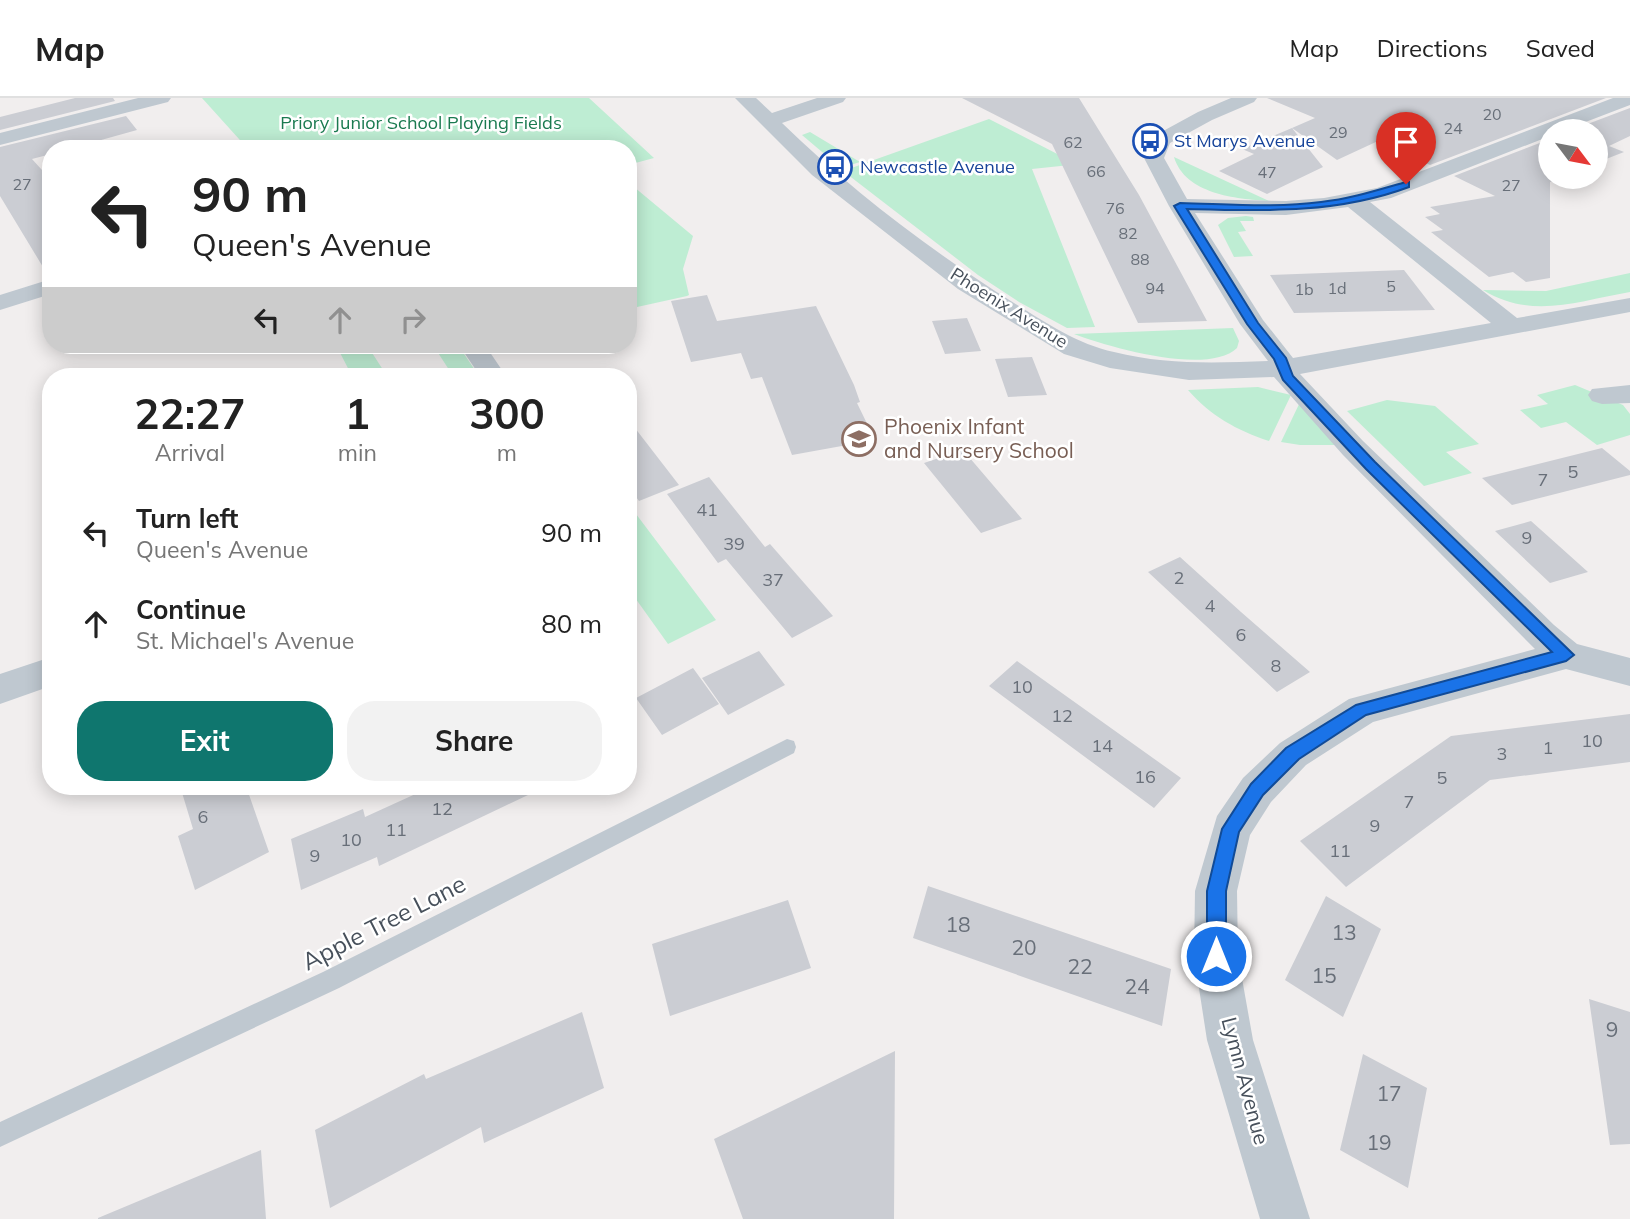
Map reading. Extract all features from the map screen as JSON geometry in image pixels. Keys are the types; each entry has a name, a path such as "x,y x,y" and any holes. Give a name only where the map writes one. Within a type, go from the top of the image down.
{"street":[{"path":"0,139 161,98"},
{"name":"Phoenix Avenue","path":"745,98 818,171 939,264 1030,324 1073,348 1110,360 1181,371 1286,368 1630,305"},
{"path":"768,121 836,98"},
{"path":"1247,98 1205,116 1157,145 1154,158 1180,206 1253,324 1286,368 1288,377 1353,448 1542,635 1566,655 1630,672"},
{"path":"1180,206 1286,208 1353,200 1383,193 1630,98"},
{"path":"1353,200 1512,327"},
{"path":"0,303 42,289"},
{"path":"1602,395 1630,394"},
{"name":"Lymn Avenue","path":"1284,1219 1230,1040 1216,956 1216,891 1231,829 1257,790 1293,754 1362,710 1566,655"},
{"path":"0,689 42,674"}],"lane":[{"name":"Apple Tree Lane","path":"0,1135 331,979 787,747"}],"green space":[{"name":"Priory Junior School Playing Fields","path":"202,98 589,98 634,140 240,140"},
{"path":"989,119 1069,160 1070,165 1032,169 1095,327 1067,328 1019,302 978,275 843,171"},
{"path":"810,132 860,162 841,168 802,135"},
{"name":"Priory Junior School Playing Fields","path":"637,142 654,158 637,163"},
{"path":"1174,157 1269,201 1227,196 1200,187 1180,169"},
{"path":"637,189 693,236 683,269 689,295 637,307"},
{"path":"1253,217 1254,221 1240,221 1246,231 1238,232 1253,256 1234,257 1218,225 1228,218"},
{"path":"1630,273 1630,292 1555,306 1519,304 1483,290 1546,291"},
{"path":"1233,328 1239,341 1237,348 1223,356 1204,359 1182,359 1133,352 1074,334"},
{"path":"341,354 373,354 382,368 348,368"},
{"path":"439,354 464,354 474,368 448,368"},
{"path":"1575,385 1623,405 1630,414 1630,435 1597,445 1566,422 1541,428 1520,410 1548,404 1537,395"},
{"path":"1258,387 1291,395 1269,441 1225,421 1188,390"},
{"path":"1301,400 1342,445 1281,442"},
{"path":"1387,400 1435,406 1479,444 1446,452 1472,473 1424,486 1347,411"},
{"path":"637,515 716,620 668,644 637,601"}],"building":[{"path":"75,98 113,98 115,101 0,130 0,117"},
{"path":"962,98 1079,98 1139,195 1207,321 1138,323 1052,144"},
{"path":"1267,98 1606,98 1551,119 1538,119 1538,124 1430,165 1378,141 1337,160 1292,128 1315,118"},
{"path":"1630,108 1630,136 1609,146 1624,152 1608,158 1608,119 1601,119"},
{"path":"126,116 137,130 101,140 42,140 42,156 32,159 42,170 42,265 0,196 0,147"},
{"path":"1292,128 1323,167 1267,194 1219,171 1254,154 1242,149"},
{"path":"1538,144 1538,189 1550,189 1550,278 1526,282 1513,272 1489,277 1431,232 1443,230 1425,217 1440,214 1430,207 1495,196 1454,176"},
{"path":"1404,270 1435,310 1294,313 1270,275"},
{"path":"707,295 717,321 816,306 854,385 860,402 857,403 875,440 792,455 762,377 751,379 741,353 691,362 671,301"},
{"path":"967,318 981,351 945,354 932,321"},
{"path":"1032,357 1047,395 1008,397 995,359"},
{"path":"637,431 679,485 639,501 637,498"},
{"path":"1602,448 1630,471 1630,475 1512,505 1482,478"},
{"path":"963,450 1022,519 981,533 924,463"},
{"path":"709,477 765,547 770,544 833,616 792,638 726,559 718,563 667,494"},
{"path":"1531,521 1588,572 1550,583 1495,531"},
{"path":"1180,557 1310,672 1277,692 1148,572"},
{"path":"759,651 785,685 728,715 702,678"},
{"path":"1017,661 1181,778 1154,808 989,686"},
{"path":"693,668 719,704 662,735 637,697"},
{"path":"1630,714 1630,762 1490,780 1346,887 1300,841 1451,736"},
{"path":"183,795 249,795 269,852 195,890 178,836 193,829"},
{"path":"413,795 528,795 379,866 377,857 301,890 291,839 363,809 365,817"},
{"path":"928,886 1171,969 1162,1026 913,938"},
{"path":"1326,896 1381,929 1343,1017 1285,980"},
{"path":"788,900 811,968 670,1016 652,944"},
{"path":"1589,999 1630,1012 1630,1144 1610,1145"},
{"path":"582,1012 604,1088 484,1143 481,1127 330,1208 315,1130 424,1074 426,1079"},
{"path":"895,1051 894,1219 743,1219 714,1139"},
{"path":"1363,1054 1427,1088 1408,1188 1340,1150"},
{"path":"261,1150 266,1219 98,1219 98,1218"}],"place":[{"name":"St Marys Avenue","path":"1150,141"},
{"name":"Newcastle Avenue","path":"835,167"},
{"name":"Phoenix Infant and Nursery School","path":"859,439"}],"route":[{"path":"1216,956 1216,891 1231,829 1257,790 1293,754 1362,710 1566,655 1542,635 1370,466 1288,377 1280,358 1253,324 1180,206 1286,208 1324,205 1383,193 1406,184"}]}
